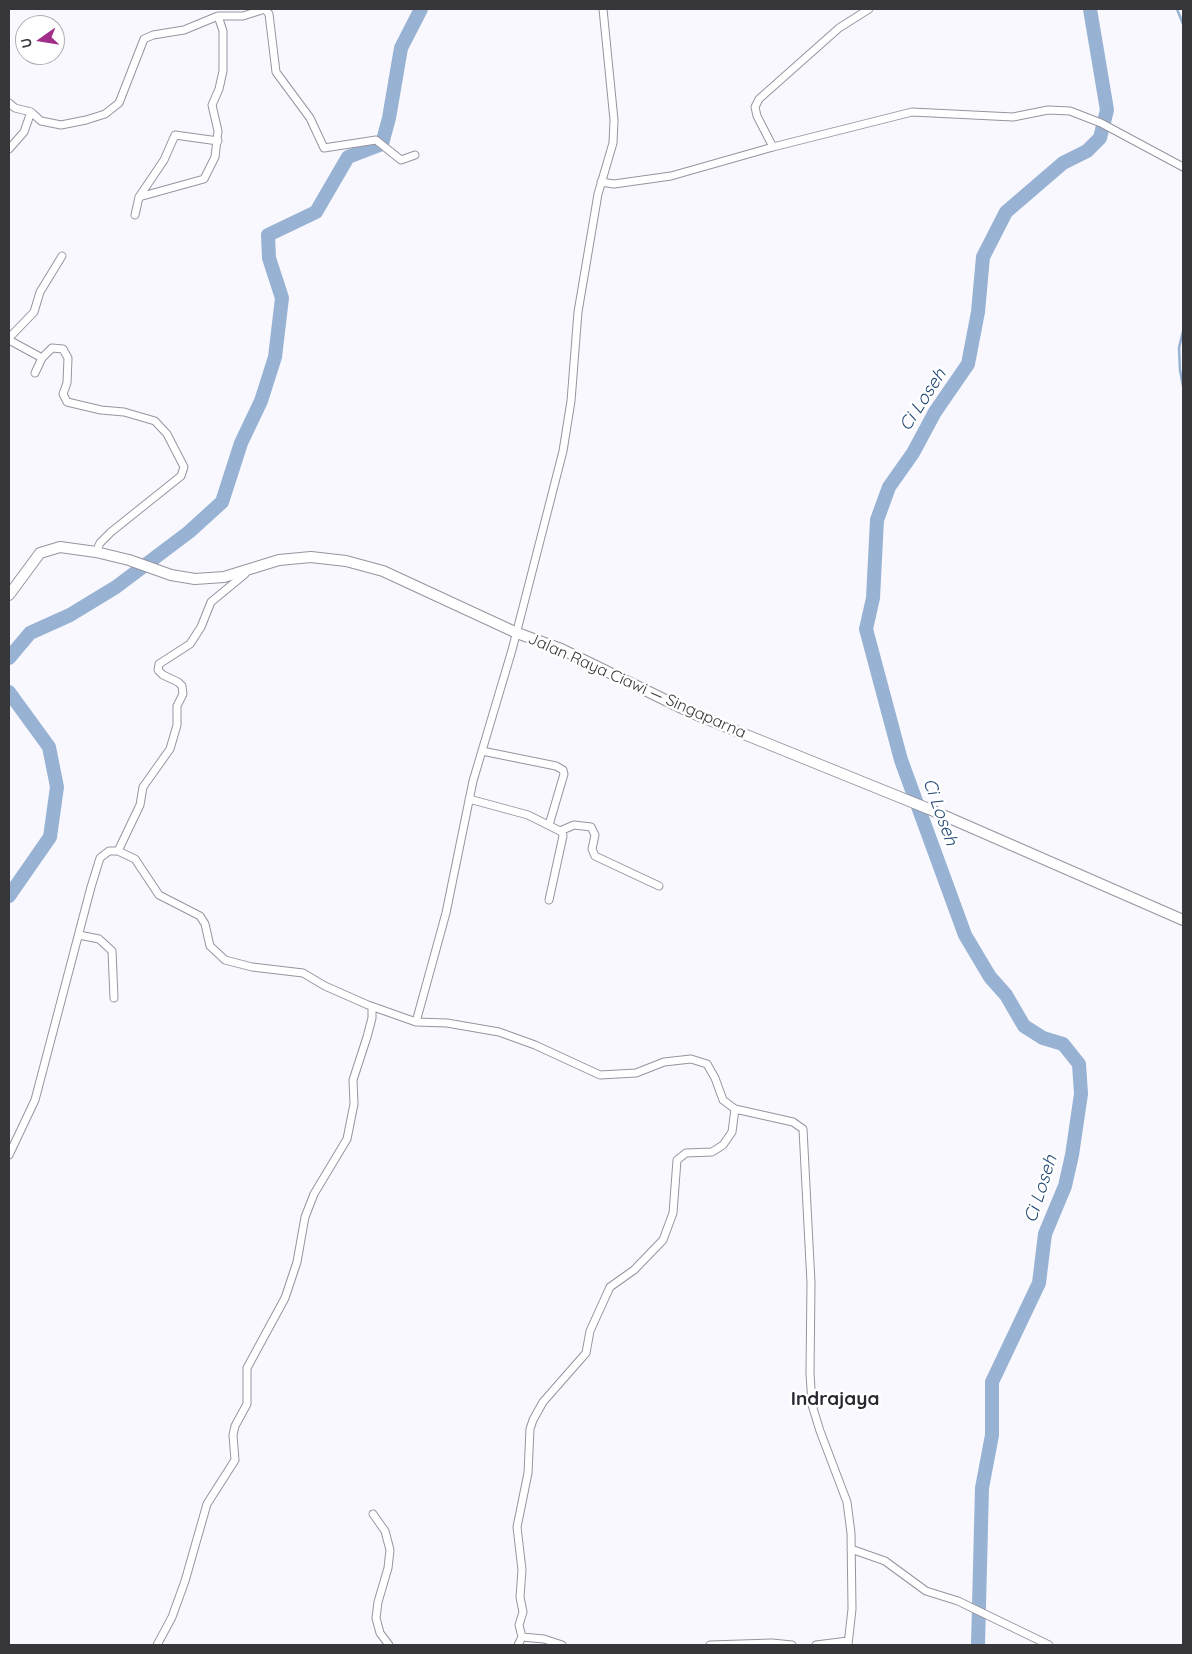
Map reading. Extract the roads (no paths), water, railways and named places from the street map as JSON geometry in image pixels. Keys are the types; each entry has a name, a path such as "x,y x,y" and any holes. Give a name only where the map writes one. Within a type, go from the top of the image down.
{"main road":[{"name":"Jalan Raya Ciawi — Singaparna","path":"9,595 40,553 60,547 96,552 129,560 171,575 195,579 224,577 279,560 311,557 346,560 383,571 517,633 561,648 692,713 929,809 1183,920"}],"street":[{"path":"416,1022 446,914 469,799 517,633 563,451 571,401 578,312 601,182 613,142 614,120 603,9"},
{"path":"772,147 757,116 756,106 759,99 839,28 868,9"},
{"path":"9,103 14,108 31,112 41,120 61,125 105,114 119,103 144,39 153,35 184,30 218,16 243,16 267,10 276,72 310,118 324,148 374,140 401,160 415,155"},
{"path":"139,197 204,179 217,152 218,132 212,105 219,89 223,71 223,31 218,16"},
{"path":"601,182 614,184 671,176 772,147 912,112 1013,116 1055,109 1070,111 1100,123 1183,167"},
{"path":"9,149 24,132 31,112"},
{"path":"134,215 139,197 164,160 175,135 218,141"},
{"path":"42,358 9,339 34,312 40,292 62,256"},
{"path":"35,373 42,358 52,348 63,348 69,364 63,394 67,402 101,410 124,412 155,421 167,434 184,467 181,476 111,532 100,543 96,552"},
{"path":"118,850 140,805 143,787 170,749 177,725 177,706 181,700 182,686 178,682 162,675 158,670 159,664 190,644 202,627 211,602 237,579 256,566"},
{"path":"482,751 556,766 563,770 564,774 549,825"},
{"path":"469,799 528,815 560,831 563,836 548,900"},
{"path":"560,831 574,825 591,828 595,834 592,849 594,856 659,886"},
{"path":"9,1155 35,1100 69,962 79,935 100,858 109,851 118,850 136,858 159,895 200,916 205,924 210,946 225,960 252,967 303,973 325,986 372,1007 416,1022 446,1023 498,1032 535,1045 600,1075 636,1072 664,1062 691,1059 707,1064 715,1078 722,1100 736,1109 793,1122 803,1129 811,1283 810,1373 812,1405 847,1502 852,1609 848,1643 816,1645"},
{"path":"79,935 95,937 109,946 112,951 114,998"},
{"path":"157,1645 172,1617 185,1582 207,1504 234,1460 233,1435 235,1426 247,1404 246,1368 285,1298 297,1262 305,1217 314,1194 347,1138 354,1104 353,1080 372,1018 372,1007"},
{"path":"518,1645 522,1637 519,1625 523,1612 520,1597 522,1570 517,1527 528,1474 532,1420 543,1402 586,1353 590,1331 610,1287 634,1270 663,1240 673,1213 677,1160 686,1153 712,1152 723,1145 732,1132 736,1109"},
{"path":"373,1514 385,1531 390,1550 388,1568 378,1602 376,1618 380,1633 389,1645"},
{"path":"850,1549 885,1561 926,1591 958,1601 1049,1645"},
{"path":"522,1637 544,1639 562,1645"},
{"path":"710,1645 772,1643 792,1645"}],"waterway":[{"path":"9,658 30,633 70,615 116,587 189,532 222,502 241,443 261,401 275,357 282,298 269,258 268,235 316,212 348,157 382,144 389,118 401,48 421,9"},
{"name":"Ci Loseh","path":"978,1645 982,1488 992,1435 992,1382 1039,1283 1045,1234 1065,1186 1072,1155 1081,1094 1079,1064 1063,1044 1043,1038 1024,1026 1006,995 990,977 965,935 901,760 866,629 873,598 877,520 889,487 913,453 935,412 968,364 978,312 983,257 1006,212 1063,163 1087,151 1100,138 1107,110 1090,9"},
{"path":"1177,9 1183,24"},
{"path":"1183,331 1179,348 1183,386"},
{"path":"9,692 49,747 57,787 50,837 9,896"}],"district":[{"name":"Indrajaya","path":"835,1399"}]}
